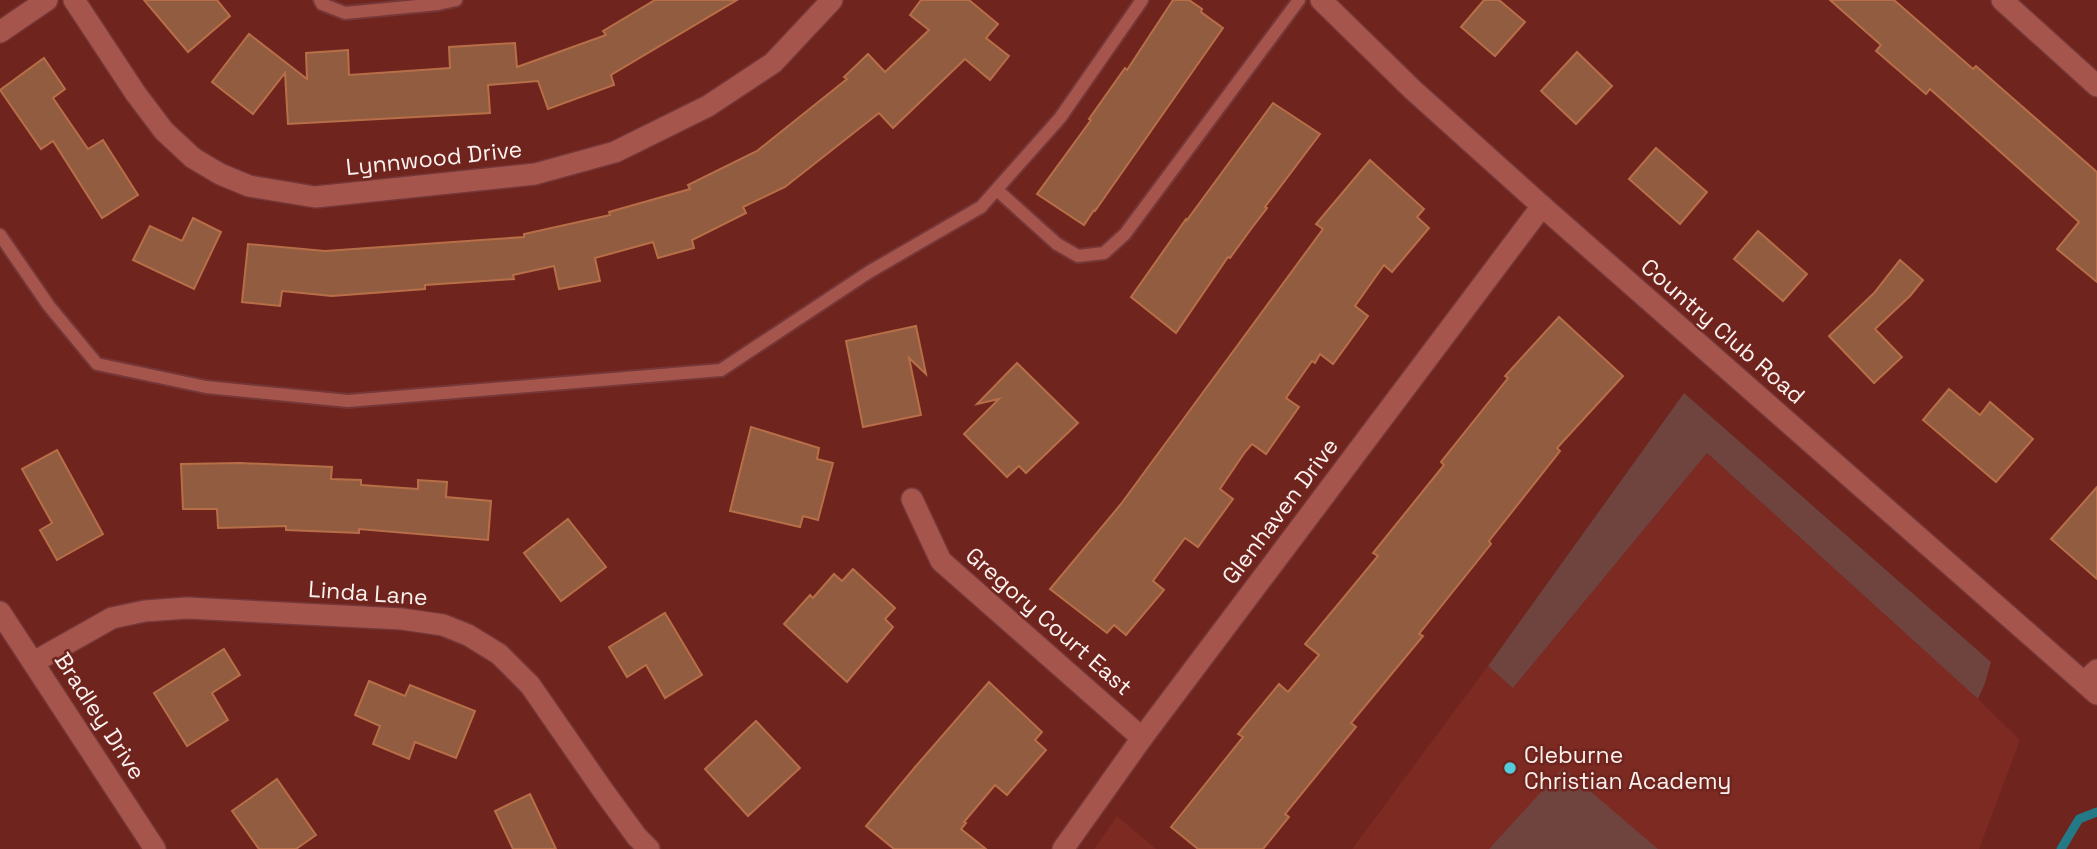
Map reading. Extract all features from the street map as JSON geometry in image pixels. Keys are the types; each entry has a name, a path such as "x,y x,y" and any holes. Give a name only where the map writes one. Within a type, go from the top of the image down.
{"street":[{"path":"0,32 47,0"},
{"name":"Lynnwood Drive","path":"74,0 157,122 193,158 249,187 315,197 535,174 615,152 708,106 773,63 832,0"},
{"name":"Country Club Road","path":"1321,0 1413,90 1542,206 2093,682"},
{"path":"2002,0 2097,86"},
{"name":"Glenhaven Drive","path":"1063,849 1142,738 1542,206"},
{"name":"Gregory Court East","path":"912,499 941,561 1142,738"},
{"name":"Linda Lane","path":"34,662 112,618 145,611 187,608 402,619 443,625 468,635 499,654 530,685 602,789 649,849"},
{"name":"Bradley Drive","path":"0,612 155,849"}],"lane":[{"path":"320,0 322,4 345,13 456,0"},
{"path":"0,235 49,306 97,364 206,387 348,401 721,370 869,272 981,207 1060,118 1142,0"},
{"path":"997,190 1057,244 1078,256 1104,253 1125,234 1299,0"}],"shaded area":[{"path":"1684,393 1991,662 1978,699 1707,453 1513,688 1488,666"},
{"path":"1707,453 1970,691 2020,740 1979,849 1352,849 1488,666 1514,687"},
{"path":"1563,768 1658,849 1489,849"},
{"path":"1117,816 1156,849 1094,849"}],"building":[{"path":"144,0 217,0 230,16 188,52"},
{"path":"655,0 737,0 611,75 614,85 548,109 538,81 488,85 490,113 288,124 285,73 253,114 212,82 249,34 307,79 306,53 348,50 349,75 450,68 449,47 515,43 517,67 606,35 603,31"},
{"path":"921,0 969,0 998,24 986,38 1009,56 990,80 965,59 893,128 879,113 785,187 743,207 746,213 692,240 694,248 658,258 653,242 595,258 600,281 559,289 554,266 513,275 514,279 425,285 425,289 332,296 282,291 280,306 242,302 248,244 325,251 524,237 524,234 610,215 609,212 690,189 688,185 757,151 847,79 844,77 868,54 885,72 929,30 910,15"},
{"path":"1173,0 1189,0 1223,28 1084,225 1037,194 1125,68 1127,70"},
{"path":"1484,0 1499,0 1525,22 1495,56 1461,27"},
{"path":"1830,0 1894,0 1973,69 1976,66 2097,172 2097,282 2057,249 2079,222 1930,89 1926,94 1876,51 1881,45"},
{"path":"1577,52 1612,86 1576,124 1541,91"},
{"path":"44,58 65,89 53,98 88,149 103,140 138,195 102,218 53,141 41,149 0,90"},
{"path":"1273,103 1320,134 1230,258 1228,257 1176,333 1131,297"},
{"path":"1656,148 1707,192 1680,224 1629,179"},
{"path":"1370,160 1424,209 1417,217 1429,228 1392,272 1384,265 1355,306 1368,316 1333,364 1320,354 1315,363 1312,361 1286,398 1299,407 1266,454 1252,444 1245,452 1220,489 1233,499 1198,547 1185,538 1153,581 1164,590 1126,635 1114,625 1107,633 1050,589 1121,504 1323,229 1316,224"},
{"path":"193,218 221,232 194,289 133,260 150,226 182,241"},
{"path":"1758,231 1807,274 1783,301 1734,259"},
{"path":"1900,260 1923,280 1875,329 1902,357 1874,383 1829,336 1874,293"},
{"path":"1559,317 1623,376 1557,448 1560,451 1489,541 1491,544 1419,634 1423,636 1351,723 1356,727 1285,814 1289,817 1263,849 1198,849 1171,827 1243,737 1238,734 1279,684 1288,692 1319,655 1305,644 1378,556 1373,553 1444,465 1441,462 1508,378 1505,376"},
{"path":"916,326 926,374 909,358 921,415 863,427 846,341"},
{"path":"1017,363 1078,423 1026,473 1019,466 1007,477 964,434 999,399 977,404"},
{"path":"1949,389 1980,415 1990,402 2033,439 1996,482 1923,420"},
{"path":"751,427 819,448 817,459 833,463 818,520 803,516 800,527 730,511"},
{"path":"57,450 103,534 57,560 40,530 52,523 22,469"},
{"path":"240,463 332,467 331,479 361,480 361,485 418,489 418,480 447,482 446,497 491,501 488,540 359,529 359,533 286,530 286,526 218,528 217,509 183,509 181,464"},
{"path":"2097,487 2097,579 2051,539"},
{"path":"568,519 606,567 561,601 524,553"},
{"path":"853,569 895,608 885,619 893,627 847,682 784,624 810,595 813,598 834,574 842,581"},
{"path":"665,613 702,675 665,698 646,665 627,677 609,647"},
{"path":"224,649 240,675 212,693 228,720 187,746 154,693"},
{"path":"369,681 405,696 410,685 475,711 456,758 415,742 409,759 373,744 380,726 355,715"},
{"path":"989,682 1042,732 1035,740 1046,750 1007,795 995,785 964,822 966,823 961,829 986,849 894,849 866,826"},
{"path":"756,721 800,768 748,816 705,769"},
{"path":"277,779 316,835 296,849 259,849 232,811"},
{"path":"530,794 556,849 513,849 495,811"}],"waterway":[{"path":"2061,849 2079,819 2097,812"}],"place":[{"name":"Cleburne Christian Academy","path":"1510,768"}]}
